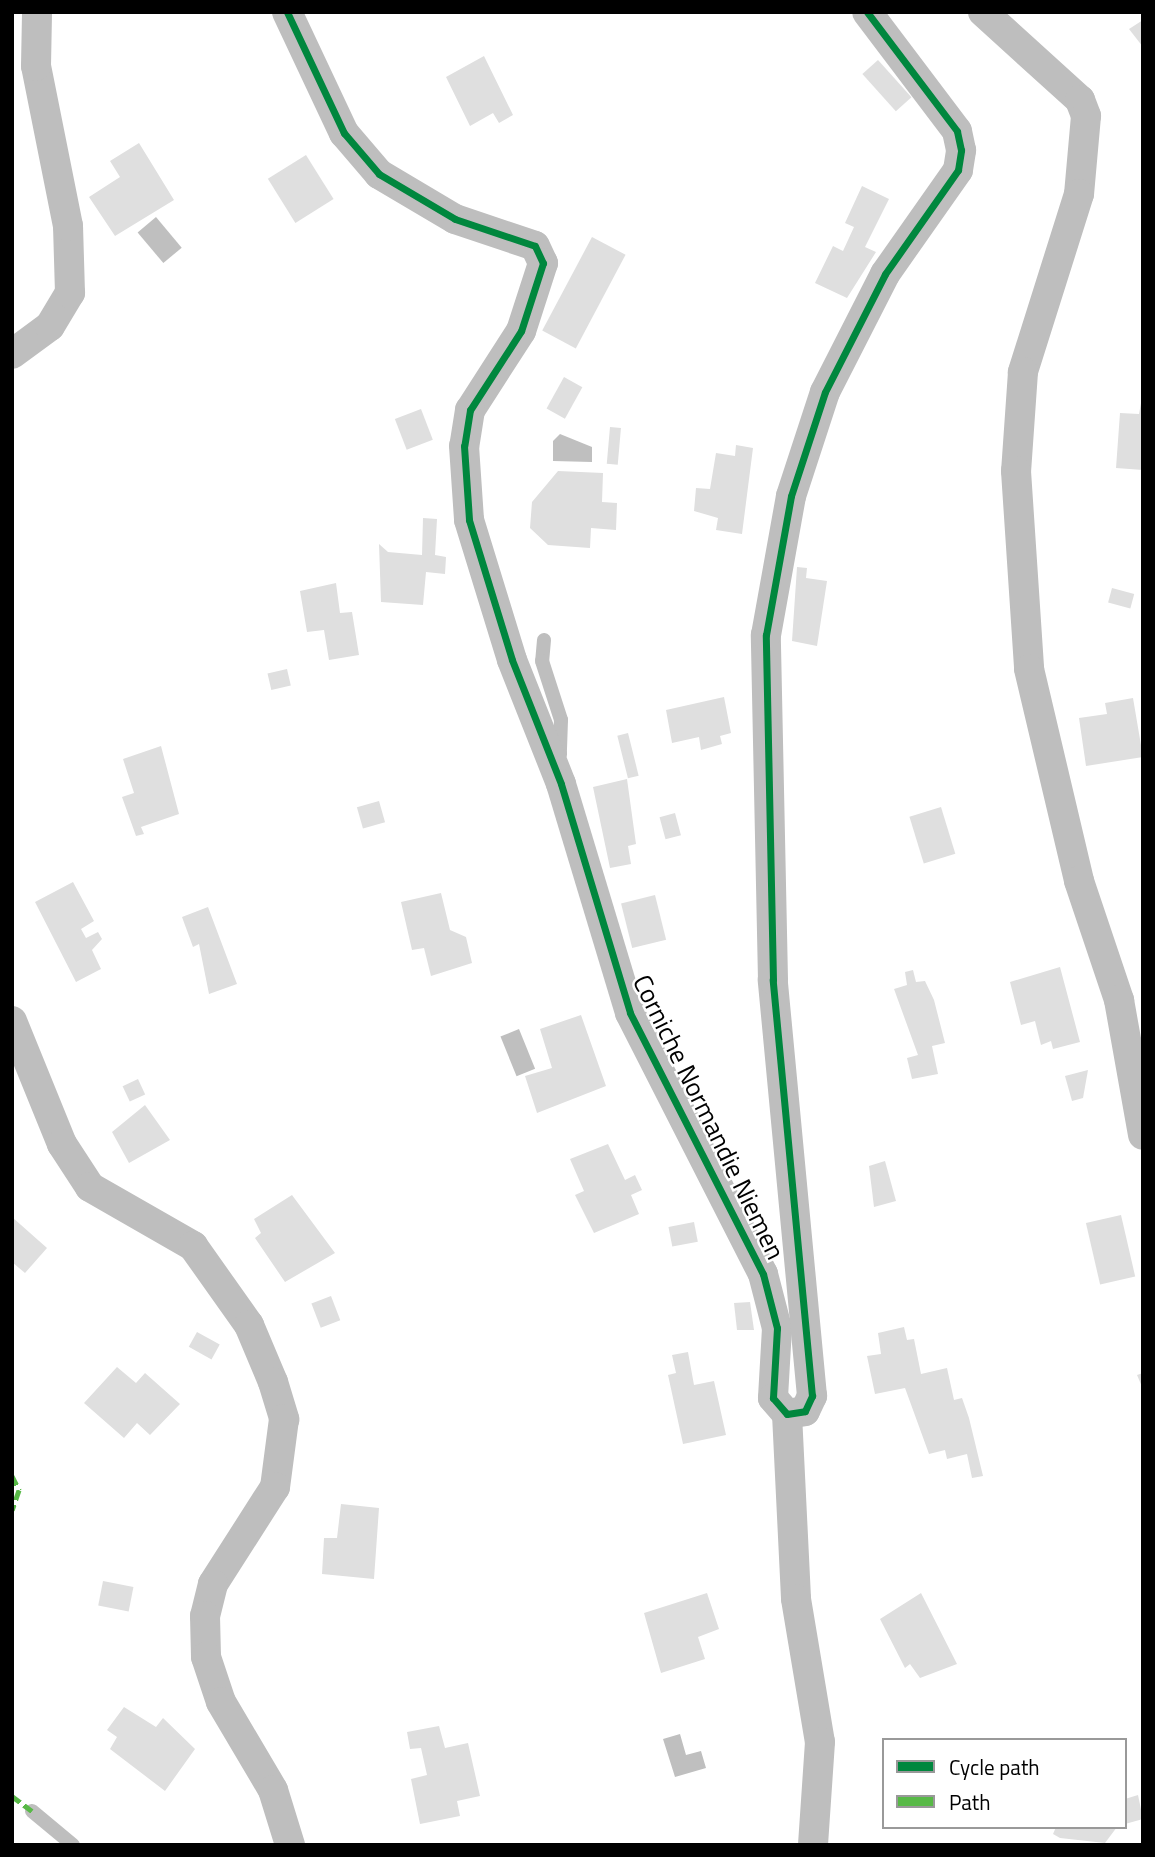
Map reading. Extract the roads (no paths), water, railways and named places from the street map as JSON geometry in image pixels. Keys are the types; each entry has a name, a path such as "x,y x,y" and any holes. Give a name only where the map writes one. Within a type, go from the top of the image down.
{"street":[{"path":"12,354 50,326 70,293 68,226 36,66 37,12"},
{"name":"Corniche Normandie Niemen","path":"287,12 344,133 379,174 455,219 535,246 543,263 521,331 470,410 464,483 468,520 512,660 551,761 630,1013 763,1273 776,1328 773,1398 787,1414 805,1411 812,1396 773,980 770,611 791,496 825,392 885,274 958,170 961,150 957,131 867,12"},
{"path":"983,12 1080,100 1086,116 1079,194 1023,372 1016,471 1029,669 1079,880 1119,1000 1143,1135"},
{"path":"12,1021 62,1143 90,1187 193,1246 249,1325 273,1382 284,1419 275,1487 213,1584 205,1616 206,1657 221,1702 273,1790 290,1845"},
{"path":"787,1414 796,1599 820,1742 813,1845"}],"lane":[{"path":"544,640 542,661 561,720 560,754 551,761"},
{"path":"32,1811 74,1845"}]}
